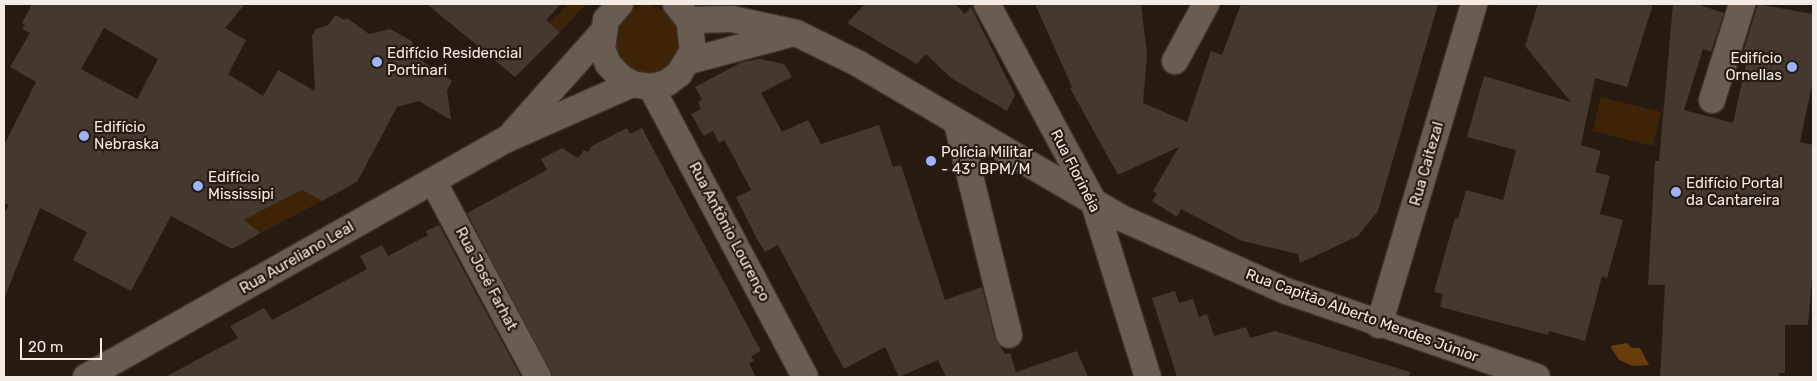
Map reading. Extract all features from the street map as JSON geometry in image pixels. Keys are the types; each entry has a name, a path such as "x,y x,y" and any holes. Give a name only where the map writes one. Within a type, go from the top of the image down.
{"street":[{"name":"Rua Aureliano Leal","path":"507,139 602,33 606,20 620,4"},
{"name":"Rua Florinéia","path":"987,4 1094,203 1148,377"},
{"path":"1175,62 1206,4"},
{"name":"Rua Caitezal","path":"1379,325 1474,4"},
{"path":"1712,100 1742,4"},
{"path":"683,12 694,41 689,61 796,33"},
{"name":"Rua Capitão Alberto Mendes Júnior","path":"683,12 732,19 796,33 859,64 1094,203 1150,231 1249,277 1379,325 1536,377"},
{"path":"602,33 602,50 608,64 642,85"},
{"name":"Rua Aureliano Leal","path":"86,377 507,139 642,85 666,83 679,74 689,61"},
{"name":"Rua Antônio Lourenço","path":"642,85 805,377"},
{"path":"957,123 1009,335"},
{"path":"1030,165 1051,146 1051,123"},
{"name":"Rua José Farhat","path":"433,181 538,377"},
{"path":"1115,268 1133,236 1150,231"}],"shaded area":[{"path":"568,4 586,4 560,32 550,23"},
{"path":"646,4 669,12 677,21 684,43 666,72 643,77 615,58 612,34 623,13"},
{"path":"1601,97 1661,112 1653,146 1593,131"},
{"path":"302,190 322,201 261,233 244,220"},
{"path":"1627,343 1632,348 1640,348 1649,365 1633,366 1619,360 1610,346"}],"building":[{"path":"32,4 245,4 225,28 246,40 228,74 263,96 278,70 315,91 312,36 316,29 328,25 336,15 344,20 347,18 369,34 390,29 412,41 415,56 452,81 447,90 451,120 419,101 397,107 357,182 322,201 302,190 244,220 261,233 232,249 171,216 131,291 73,260 87,232 40,208 4,299 4,213 9,205 4,203 4,145 36,82 10,67 30,33 22,29 25,25 22,23","holes":["104,28 158,59 137,99 81,69"]},
{"path":"427,4 561,4 546,20 560,32 515,77"},
{"path":"865,4 955,4 965,14 971,7 1015,95 1007,111 951,78 926,54 917,64 847,23"},
{"path":"1035,4 1141,4 1147,54 1143,103 1187,122 1211,51 1222,55 1241,4 1438,4 1378,211 1358,236 1300,263 1298,254 1242,241 1181,209 1177,217 1152,201 1157,194 1153,191 1179,147 1118,175 1070,88 1072,87"},
{"path":"1538,4 1653,4 1627,87 1595,78 1581,145 1601,151 1595,172 1610,176 1600,214 1623,220 1607,278 1602,276 1585,341 1549,331 1548,335 1440,307 1443,294 1434,292 1455,218 1458,219 1466,190 1503,200 1516,150 1467,137 1484,76 1571,102 1525,46"},
{"path":"1673,4 1697,4 1724,13 1711,52 1703,49 1684,110 1733,123 1746,64 1740,62 1758,4 1813,14 1813,80 1800,142 1813,145 1813,264 1808,325 1785,325 1785,373 1779,373 1779,377 1660,377 1665,285 1648,285 1655,161 1659,161"},
{"path":"759,59 784,64 792,77 761,93 782,132 808,120 821,144 879,125 893,167 901,165 945,300 982,287 995,339 1005,354 1010,353 1016,372 1077,351 1088,377 946,377 938,360 899,377 885,347 844,369 778,245 765,252 757,239 736,197 751,190 724,140 719,143 713,131 704,136 691,114 701,109 698,102 702,100 695,87 742,62"},
{"path":"627,128 630,134 642,128 761,351 751,356 754,361 749,363 756,377 553,377 467,213 547,170 541,159 562,148 578,158 584,150 588,152 592,146"},
{"path":"439,225 521,377 165,377 238,338 230,326 264,308 272,320 367,269 360,256 382,245 388,256 428,235 426,231"},
{"path":"1175,291 1179,303 1193,299 1199,317 1207,314 1214,336 1246,327 1250,338 1275,331 1410,372 1409,377 1177,377 1152,298"}],"place":[{"name":"Edifício Residencial Portinari","path":"377,62"},
{"name":"Edifício Ornellas","path":"1792,67"},
{"name":"Edifício Nebraska","path":"84,136"},
{"name":"Polícia Militar - 43º BPM/M","path":"931,161"},
{"name":"Edifício Mississipi","path":"198,186"},
{"name":"Edifício Portal da Cantareira","path":"1676,192"}]}
